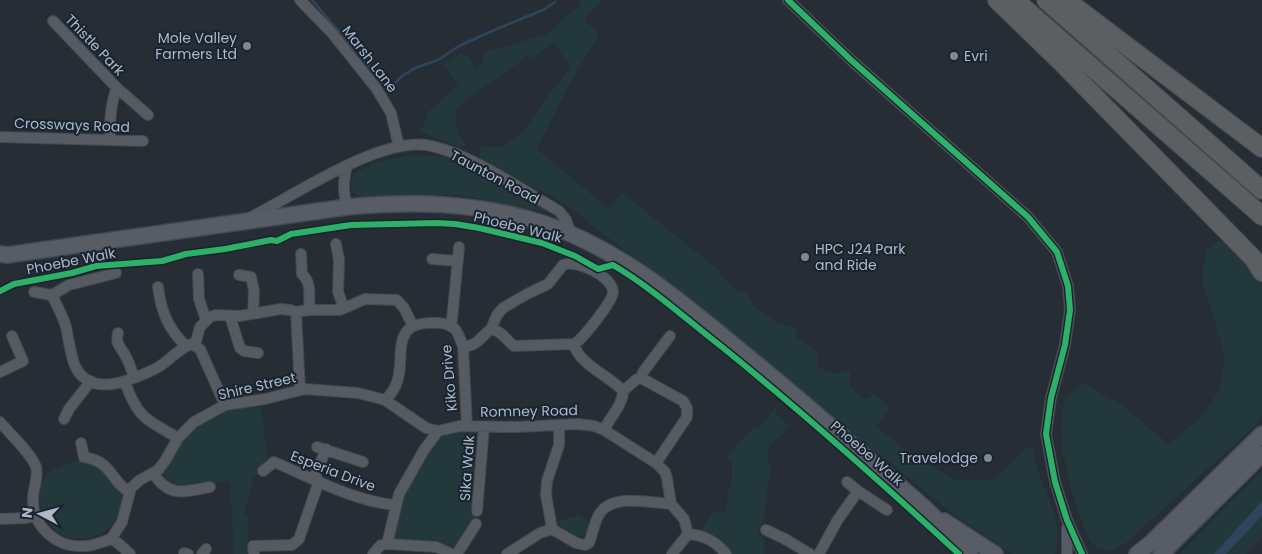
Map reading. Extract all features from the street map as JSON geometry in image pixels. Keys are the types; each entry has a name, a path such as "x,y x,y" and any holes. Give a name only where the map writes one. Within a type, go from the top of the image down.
{"highway":[{"path":"997,0 1061,62 1254,259 1262,272"},
{"path":"1015,0 1262,216"},
{"path":"1046,0 1262,190"},
{"path":"1066,0 1262,148"}],"main road":[{"name":"Taunton Road","path":"2,256 348,207 404,203 460,205 514,215 543,223 571,234 618,258 642,272 686,306 789,391 928,511 970,554"},
{"path":"1137,554 1151,543 1262,434"},
{"path":"1161,554 1262,454"},
{"name":"Taunton Road","path":"928,511 995,554"}],"street":[{"name":"Marsh Lane","path":"300,0 332,33 376,88 391,113 399,147"},
{"path":"788,0 851,60 1028,217 1057,252 1068,286 1070,310 1065,345 1051,398 1046,434 1055,482 1067,520 1082,554"},
{"name":"Thistle Park","path":"53,21 117,88 148,115"},
{"name":"Thistle Park","path":"110,139 110,115 113,97 117,88"},
{"name":"Crossways Road","path":"0,137 143,141"},
{"name":"Taunton Road","path":"241,222 347,166 379,152 410,144 426,145 468,160 559,211 566,220 571,234"},
{"path":"347,166 343,183 348,207"},
{"path":"336,244 339,260 338,292 339,299 344,308"},
{"path":"385,400 398,380 404,336 413,326 423,323 452,328 459,247"},
{"path":"301,254 302,274 308,279 309,286 309,310"},
{"path":"432,259 458,261"},
{"path":"463,347 477,343 491,329 497,315 503,308 548,284 562,264 574,263 584,266 610,284 613,293 612,298 580,340 574,344 514,346 496,329 491,329"},
{"path":"34,292 52,295 69,285 116,273"},
{"path":"198,274 199,299 206,320"},
{"path":"239,275 251,277 254,291 253,313"},
{"path":"158,287 160,303 166,321 173,332 190,346 200,349 225,404"},
{"path":"52,295 65,325 76,367 80,374 91,382 108,385 129,380 160,366 190,346 206,320 216,316 281,309 296,312 332,310 344,308 365,299 397,300 404,308 413,326"},
{"path":"296,312 300,390"},
{"path":"230,316 240,348 244,351 258,353"},
{"name":"Kiko Drive","path":"452,328 463,347 467,426"},
{"path":"118,333 116,340 118,347 124,354 132,402 149,421 178,438"},
{"path":"0,372 23,361 12,336"},
{"path":"623,391 641,378 643,372 670,336"},
{"path":"574,344 576,351 584,360 618,385 623,391 622,400 608,420 604,430"},
{"path":"641,378 683,401 687,408 687,416 656,463"},
{"path":"64,419 69,409 91,382"},
{"name":"Shire Street","path":"130,492 140,480 162,466 178,438 201,417 225,404 265,399 300,390 358,393 385,400 426,428 438,431"},
{"path":"0,422 36,467 37,472 32,495 34,515 47,533 64,543 86,546 110,539 122,522 130,492 125,490 102,463 84,457 80,443"},
{"name":"Romney Road","path":"438,431 449,427 467,426 588,424 604,430 656,463 665,472 671,504 684,519 688,534"},
{"path":"552,529 546,495 547,481 559,445 559,425"},
{"name":"Sika Walk","path":"477,511 484,426"},
{"path":"387,544 395,504 405,480 438,431"},
{"path":"254,554 253,546 287,546 300,539 316,480 322,448 364,462"},
{"name":"Esperia Drive","path":"264,471 274,462 359,498 395,504"},
{"path":"153,473 162,485 174,491 210,487"},
{"path":"847,482 887,510"},
{"path":"819,554 837,521 858,491"},
{"path":"507,554 540,533 552,529 576,543 585,545 589,543 601,513 610,505 626,501 671,504"},
{"path":"0,519 26,518 34,515"},
{"path":"1067,520 1067,554"},
{"path":"457,554 476,524"},
{"path":"766,530 810,554"},
{"path":"672,554 688,534 702,536 718,546 726,554"},
{"path":"110,539 118,543 130,554"},
{"path":"373,554 381,545 387,544 436,546 451,554"}],"green space":[{"path":"578,0 602,0 584,19 599,34 570,83 537,149 609,209 622,192 715,267 736,291 746,292 754,307 780,325 788,325 796,329 797,338 817,352 817,365 828,373 850,372 849,386 864,399 875,394 890,408 876,426 907,451 955,480 990,480 1000,475 1025,449 1032,446 1039,473 1055,517 1058,537 1054,554 1012,554 953,514 583,218 554,197 479,161 481,146 501,147 523,132 556,85 563,79 570,66 554,43 532,59 529,55 456,108 457,131 465,145 459,148 421,130 428,112 458,85 443,64 459,54 468,55 475,69 481,66 484,52 548,34 566,16 581,6"},
{"path":"412,155 443,157 480,171 519,192 551,213 457,195 362,197 353,192 351,182 355,173 380,161"},
{"path":"1218,240 1242,254 1262,279 1262,415 1256,425 1126,543 1108,550 1097,548 1086,533 1071,488 1062,446 1062,416 1065,403 1070,394 1084,383 1120,404 1169,444 1202,416 1219,391 1224,360 1221,341 1203,286 1203,266 1207,251"},
{"path":"780,403 776,410 777,415 790,426 769,446 768,461 771,465 763,523 761,523 757,534 764,538 763,549 766,550 764,554 729,554 700,533 713,511 723,513 726,510 732,479 732,462 726,457 754,426 758,428"},
{"path":"261,407 267,456 257,469 259,473 252,479 253,482 244,512 248,516 248,554 234,554 230,481 183,487 170,485 160,476 186,438 203,423 231,410"},
{"path":"484,427 476,524 457,554 387,544 395,505 438,431"},
{"path":"77,460 91,462 100,467 118,486 122,496 121,506 111,525 104,532 84,539 64,536 55,530 42,512 39,496 42,481 47,475 57,468"},
{"path":"1262,471 1262,501 1214,554 1180,554"},
{"path":"579,515 589,522 586,533 580,537 554,522"},
{"path":"1262,516 1262,537 1246,554 1226,554"}],"water":[{"path":"1262,501 1262,516 1226,554 1214,554"}],"waterway":[{"path":"312,0 355,50"},
{"path":"361,57 388,91 402,76 415,68 438,60 459,46 545,9 555,2"}],"cycle path":[{"path":"788,0 851,60 1028,217 1057,252 1068,286 1070,310 1065,345 1051,398 1046,434 1055,482 1067,520 1082,554"},
{"name":"Phoebe Walk","path":"0,291 14,284 72,273 96,266 162,261 186,254 271,240 277,241 291,234 351,225 455,224 542,243 575,256 598,269 613,265 655,294 753,372 813,423 959,554"}],"place":[{"name":"Mole Valley Farmers Ltd","path":"247,46"},
{"name":"Evri","path":"954,56"},
{"name":"HPC J24 Park and Ride","path":"805,257"},
{"name":"Travelodge","path":"988,458"}]}
